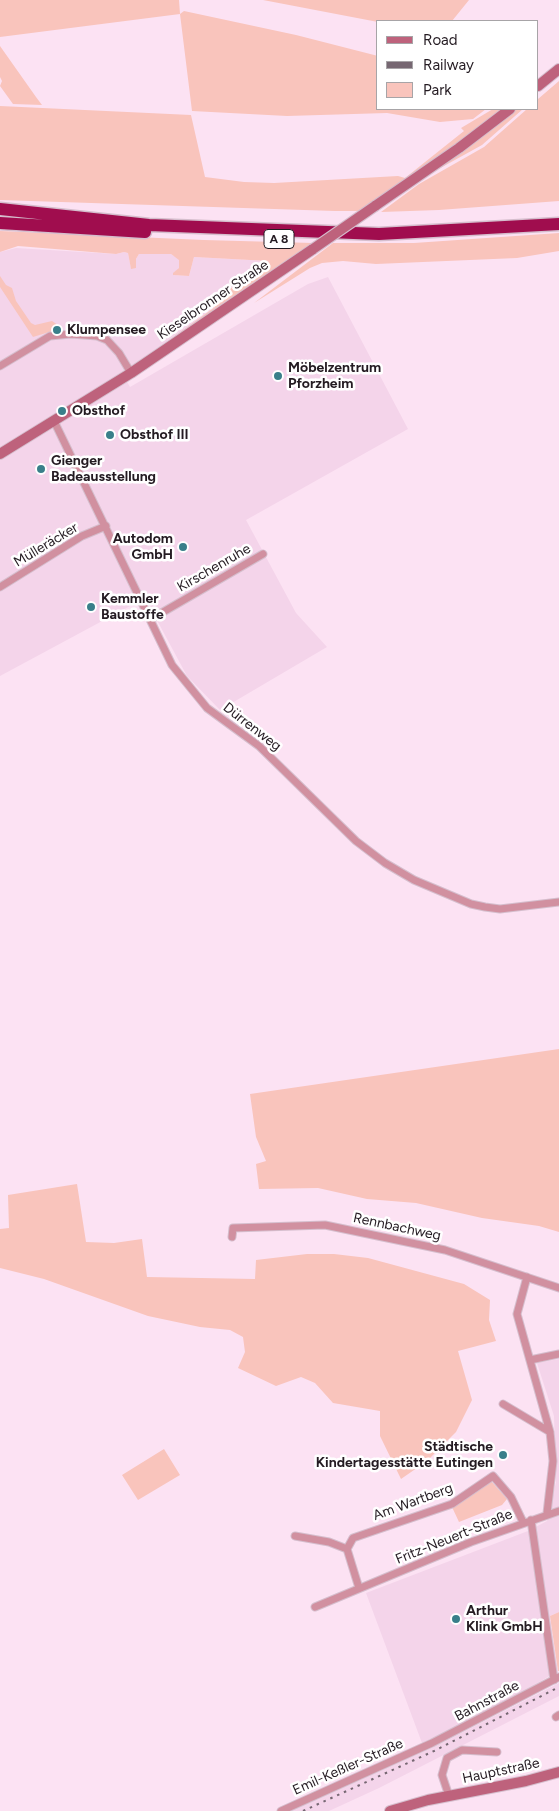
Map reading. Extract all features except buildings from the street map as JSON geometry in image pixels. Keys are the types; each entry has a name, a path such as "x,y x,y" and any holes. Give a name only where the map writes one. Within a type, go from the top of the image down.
{"highway":[{"name":"A 8","path":"0,209 149,225 379,234 559,224"},
{"name":"A 8","path":"0,223 93,231 326,239 441,238 559,229"}],"street":[{"path":"539,85 559,69"},
{"name":"Kieselbronner Straße","path":"0,454 131,372 313,249 459,148 509,110"},
{"path":"0,366 50,336 71,334 97,336 107,340 119,353 131,372"},
{"name":"Dürrenweg","path":"54,421 172,665 207,708 260,746 356,841 385,863 414,880 471,904 485,907 500,909 559,902"},
{"name":"Mülleräcker","path":"0,587 82,536 106,526"},
{"name":"Kirschenruhe","path":"151,619 263,554"},
{"name":"Rennbachweg","path":"232,1237 233,1228 325,1225 445,1250 559,1288"},
{"path":"528,1277 517,1314 547,1413 550,1432 553,1461 547,1513"},
{"path":"530,1360 559,1354"},
{"path":"503,1404 550,1432"},
{"name":"Am Wartberg","path":"347,1549 353,1538 452,1504 493,1476 511,1497 523,1522"},
{"name":"Fritz-Neuert-Straße","path":"315,1607 523,1522 547,1513 559,1511"},
{"path":"530,1520 556,1678"},
{"path":"295,1536 329,1542 347,1549 359,1588"},
{"name":"Bahnstraße","path":"426,1746 556,1678"},
{"name":"Emil-Keßler-Straße","path":"281,1811 426,1746"},
{"path":"449,1796 442,1775 447,1758 462,1750 497,1752"},
{"name":"Hauptstraße","path":"390,1811 559,1772"}],"shaded area":[{"path":"16,248 116,254 124,252 128,253 131,268 139,254 171,254 179,259 179,268 173,275 189,276 194,257 270,261 213,304 215,307 122,373 130,387 308,284 328,277 408,429 246,520 296,613 327,647 220,710 187,676 145,598 0,676 0,252"},
{"path":"559,1359 559,1612 550,1616 558,1671 509,1700 422,1743 366,1593 528,1531 547,1521 556,1482 554,1416 537,1363"},
{"path":"559,1683 559,1696 379,1788 329,1811 291,1811 438,1745"}],"green space":[{"path":"0,0 179,0 180,14 0,37"},
{"path":"263,0 469,0 453,20 376,20 376,22"},
{"path":"184,11 296,35 376,55 376,110 485,110 473,119 440,122 387,113 287,116 192,111 180,14"},
{"path":"0,46 42,105 13,104 0,86 2,81 0,77"},
{"path":"559,81 559,201 439,210 381,212 419,184 484,147 526,110 539,110 539,98"},
{"path":"0,106 191,115 205,177 244,182 274,183 398,176 405,178 464,131 461,128 491,110 505,110 475,133 359,211 0,200"},
{"path":"515,110 522,110 482,145 426,176"},
{"path":"0,231 313,243 162,345 215,307 211,301 213,297 237,285 269,261 194,257 189,276 173,275 179,268 179,260 171,254 139,254 136,259 136,268 131,269 128,253 124,252 116,254 18,246 0,252"},
{"path":"559,233 559,251 517,258 376,264 343,261 322,263 310,268 254,303 333,243 414,243"},
{"path":"0,276 6,285 12,288 16,301 31,323 35,325 52,321 58,325 59,329 33,337 0,287"},
{"path":"559,1049 559,1232 539,1226 482,1218 416,1203 367,1199 318,1188 259,1189 256,1164 266,1161 256,1137 250,1094"},
{"path":"77,1184 86,1242 114,1243 142,1239 147,1277 255,1279 256,1260 307,1254 334,1254 368,1258 464,1284 490,1300 489,1320 496,1341 458,1351 472,1400 456,1432 427,1461 401,1479 380,1436 380,1411 333,1403 315,1383 301,1377 276,1386 238,1368 245,1352 243,1337 230,1330 200,1327 148,1316 44,1279 0,1268 0,1229 9,1228 8,1195"},
{"path":"164,1449 180,1475 138,1500 122,1475"},
{"path":"491,1481 507,1499 502,1505 459,1522 452,1507"},
{"path":"559,1612 559,1671 558,1671 550,1616"}],"railway":[{"path":"303,1811 434,1751 559,1687"}],"place":[{"name":"Klumpensee","path":"57,330"},
{"name":"Möbelzentrum Pforzheim","path":"278,376"},
{"name":"Obsthof","path":"62,411"},
{"name":"Obsthof III","path":"110,435"},
{"name":"Gienger Badeausstellung","path":"41,469"},
{"name":"Autodom GmbH","path":"183,547"},
{"name":"Kemmler Baustoffe","path":"91,607"},
{"name":"Städtische Kindertagesstätte Eutingen","path":"503,1455"},
{"name":"Arthur Klink GmbH","path":"456,1619"}]}
